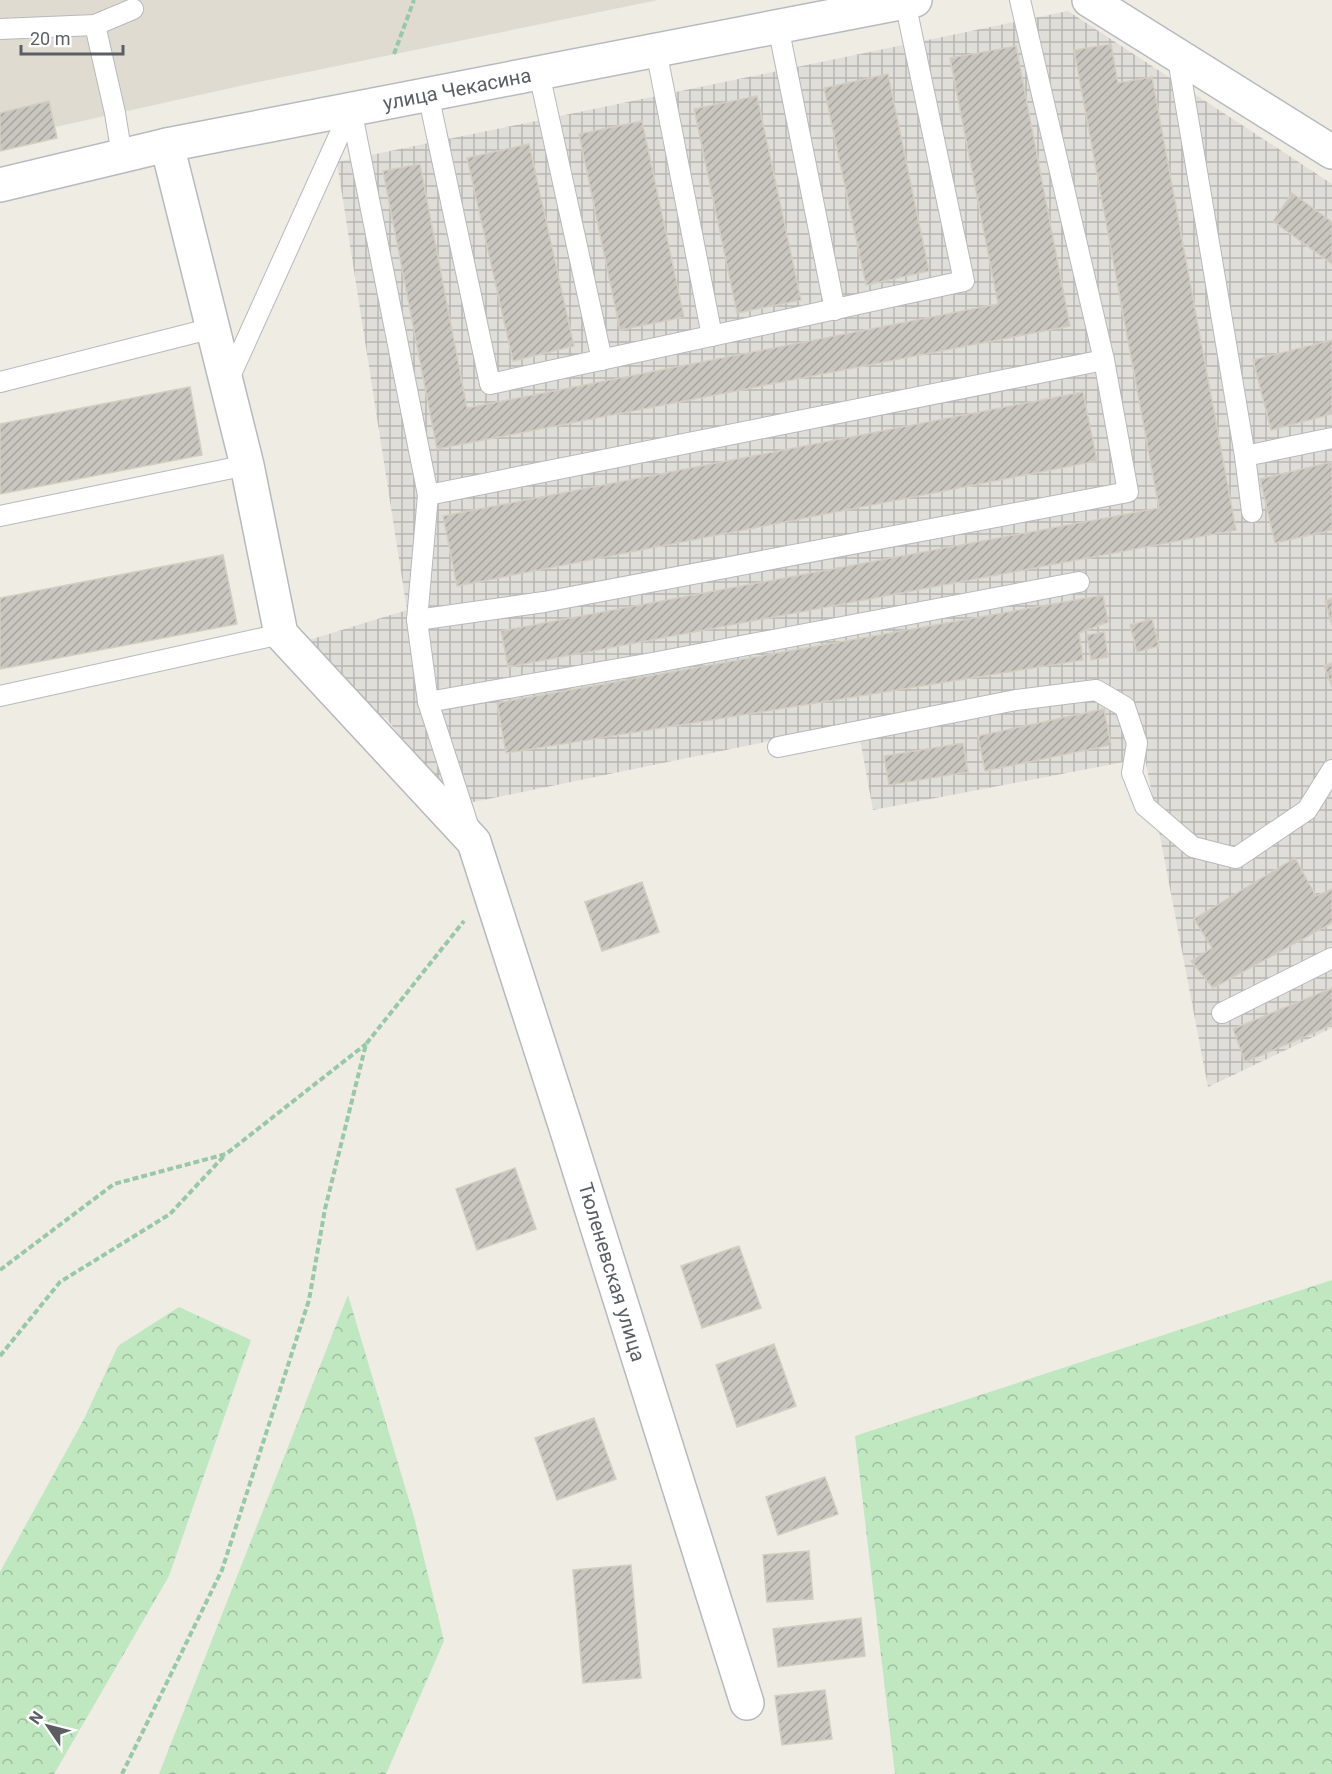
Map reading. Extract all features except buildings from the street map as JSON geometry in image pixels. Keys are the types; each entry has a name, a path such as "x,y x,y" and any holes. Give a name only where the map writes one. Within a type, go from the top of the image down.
{"street":[{"path":"1089,0 1332,152"},
{"name":"улица Чекасина","path":"0,185 167,145 910,1"},
{"path":"167,145 247,465 281,634 474,842"},
{"name":"Тюленевская улица","path":"474,842 747,1703"}],"lane":[{"path":"417,620 544,602 1128,492 1104,360 1020,0"},
{"path":"428,94 490,384 964,281 910,1"},
{"path":"0,29 95,25 133,9"},
{"path":"95,25 115,113 122,156"},
{"path":"778,26 835,310"},
{"path":"656,50 712,336"},
{"path":"1177,53 1245,456 1252,512"},
{"path":"539,73 602,360"},
{"path":"227,383 351,109"},
{"path":"351,109 428,495 417,620 428,702 474,842"},
{"path":"0,382 213,328"},
{"path":"428,495 1104,360"},
{"path":"1245,456 1332,438"},
{"path":"0,516 247,465"},
{"path":"428,702 652,663 1079,582"},
{"path":"0,696 281,634"},
{"path":"778,747 1016,700 1096,690 1125,707 1137,743 1132,774 1145,806 1193,847 1236,858 1307,810 1332,770"},
{"path":"1222,1013 1332,958"}],"path":[{"path":"394,54 414,0"},
{"path":"0,1356 60,1282 170,1214 226,1154 366,1044 489,890"},
{"path":"122,1774 225,1558 309,1300 325,1209 366,1044"},
{"path":"0,1270 114,1184 226,1154"}],"shaded area":[{"path":"0,0 658,0 249,84 55,127 57,138 0,151"},
{"path":"1068,11 1332,184 1332,1028 1208,1087 1145,758 873,810 857,723 454,806 386,718 322,698 309,640 407,610 337,162"}],"green space":[{"path":"1332,1280 1332,1774 895,1774 855,1436"},
{"path":"348,1295 414,1517 444,1641 386,1774 159,1774"},
{"path":"179,1307 251,1340 169,1576 54,1774 0,1774 0,1572 84,1419 118,1346"}]}
